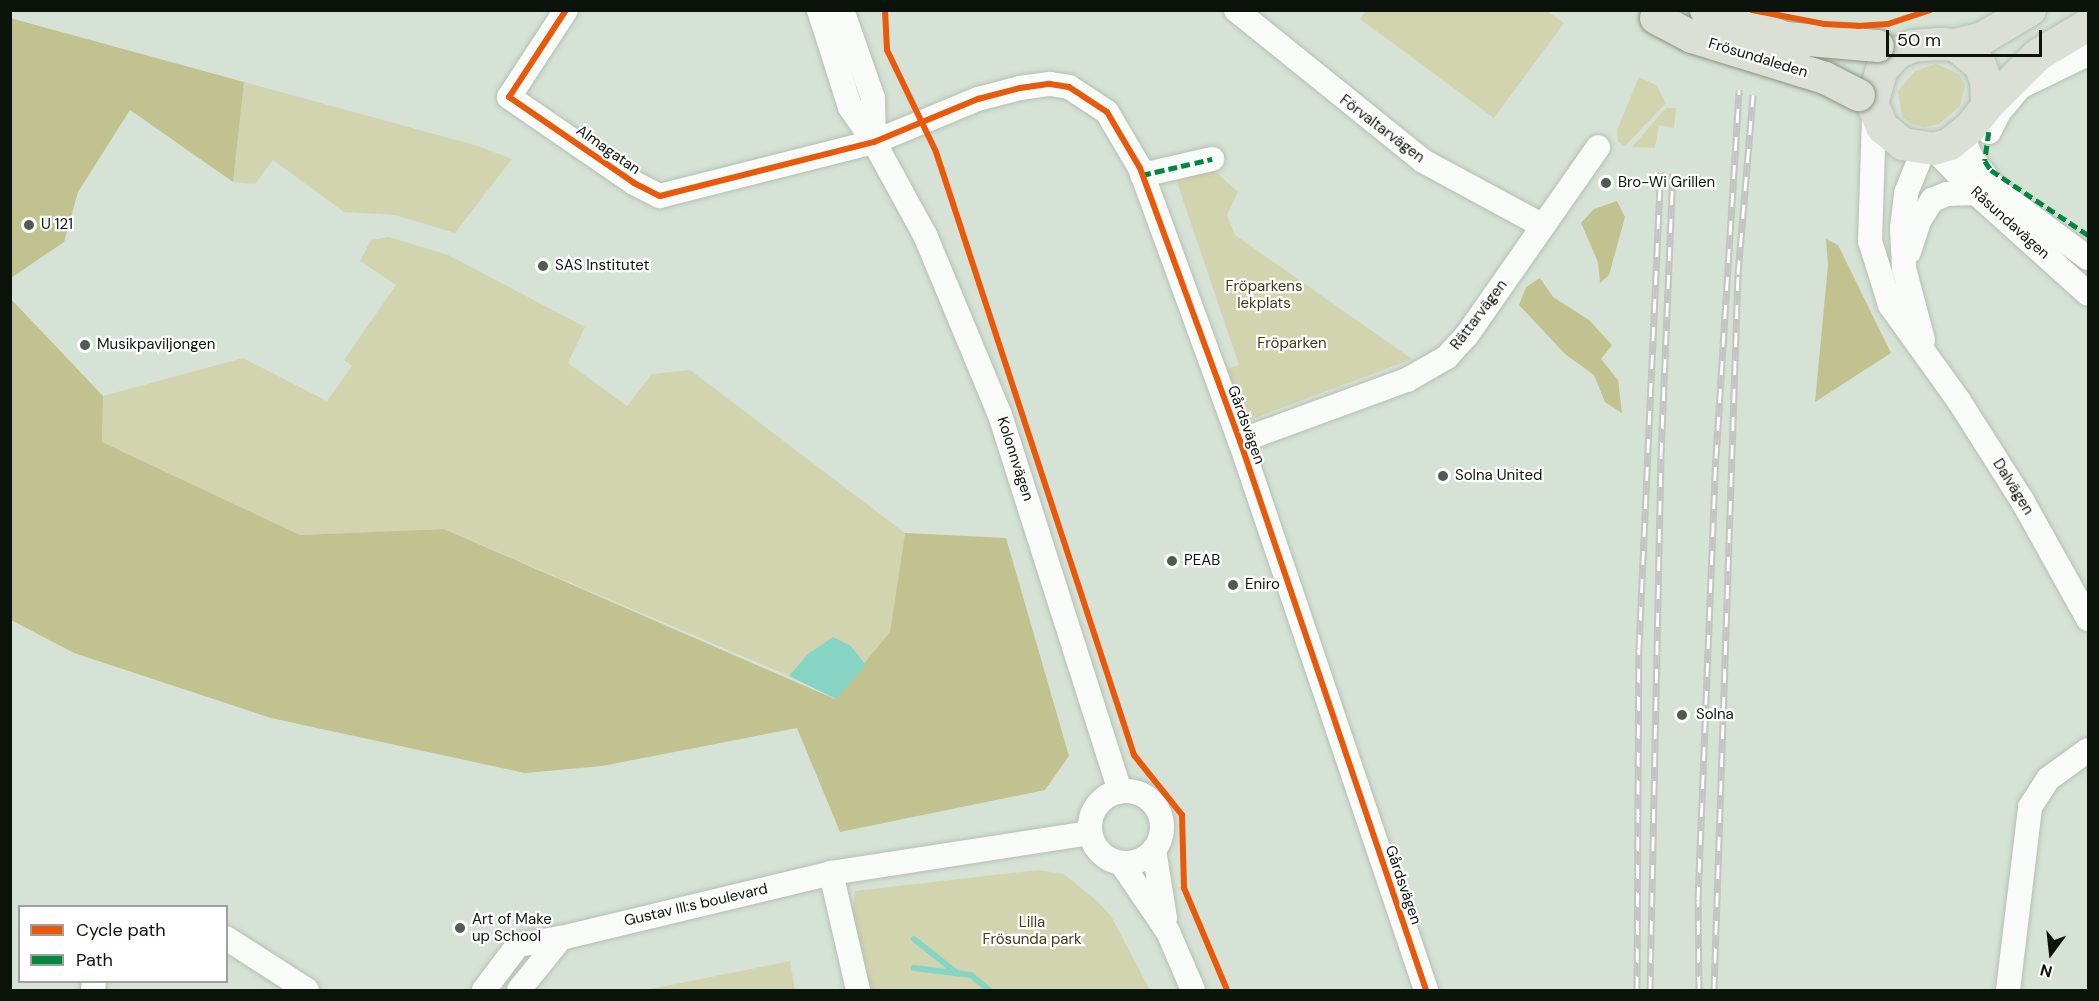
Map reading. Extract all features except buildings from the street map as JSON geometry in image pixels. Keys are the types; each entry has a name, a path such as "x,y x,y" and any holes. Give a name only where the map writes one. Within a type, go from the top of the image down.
{"main road":[{"name":"Frösundaleden","path":"1706,10 1786,38 1878,46 1913,46"},
{"path":"2030,10 1983,38 1954,45 1913,46 1886,63 1875,84 1868,105 1903,144 1929,149 1979,125 2038,55 2088,25"},
{"name":"Frösundaleden","path":"1651,14 1692,37 1825,78 1868,105"},
{"path":"1954,45 1980,65 1986,81 1979,125"}],"street":[{"name":"Almagatan","path":"566,10 509,97 634,183 660,196 874,141"},
{"name":"Kolonnvägen","path":"819,10 850,107 874,141 925,235 1000,415 1120,791"},
{"name":"Kolonnvägen","path":"842,10 873,98 874,141"},
{"name":"Förvaltarvägen","path":"1236,10 1423,161 1543,226"},
{"path":"1979,125 1999,112 2020,87 2088,54"},
{"name":"Gårdsvägen","path":"874,141 978,99 1050,84 1079,92 1107,112 1142,175 1240,441 1426,990"},
{"name":"Dalvägen","path":"1868,105 1870,241 1890,305 2023,502 2088,619"},
{"name":"Råsundavägen","path":"1979,125 1971,157 1997,191 2088,258"},
{"name":"Rättarvägen","path":"1240,441 1407,380 1447,357 1598,147"},
{"name":"Dalvägen","path":"1929,149 1906,193 1902,228 1904,268 1929,360"},
{"name":"Råsundavägen","path":"1929,149 2088,294"},
{"path":"1142,175 1212,159"},
{"path":"1904,268 1919,221 1932,200 1947,194 1976,193"},
{"path":"2008,990 2030,807 2048,779 2088,750"},
{"path":"1168,932 1154,850 1162,827 1154,804 1133,791 1120,791 1109,795 1094,811 1090,833 1101,853 1121,863 1168,932 1193,990"},
{"name":"Gustav III:s boulevard","path":"484,990 518,945 561,938 831,873 1090,833"},
{"path":"1121,863 1145,858 1154,850"},
{"path":"831,873 858,990"},
{"path":"519,990 561,938"},
{"path":"228,939 307,990"}],"green space":[{"path":"1366,11 1547,11 1564,23 1494,118 1360,19"},
{"path":"10,18 244,82 233,182 130,110 78,192 64,242 11,278"},
{"path":"1936,64 1959,74 1965,85 1960,106 1939,124 1925,127 1912,124 1902,117 1898,91 1915,71"},
{"path":"1639,77 1656,85 1666,103 1625,146 1618,142 1617,130"},
{"path":"244,82 478,146 512,159 455,233 395,215 344,212 273,160 255,184 233,182"},
{"path":"1666,108 1676,108 1674,128 1659,125 1655,148 1632,147"},
{"name":"Fröparken","path":"1208,165 1238,192 1227,215 1235,235 1412,359 1247,421 1225,370 1239,365 1177,182"},
{"path":"1617,201 1625,217 1609,275 1600,283 1598,262 1581,223 1594,209"},
{"path":"389,237 448,255 585,327 568,363 627,406 652,374 690,370 905,533 890,632 866,665 851,646 807,655 789,676 444,529 300,535 102,442 103,396 243,358 327,401 352,366 344,360 396,285 360,261 371,240"},
{"path":"1826,239 1838,245 1891,353 1815,402 1828,265"},
{"path":"1540,278 1553,297 1589,320 1612,345 1601,359 1618,380 1622,413 1605,402 1594,375 1565,354 1519,305 1526,287"},
{"path":"10,298 103,396 102,442 300,535 444,529 835,699 890,632 905,533 1006,538 1069,756 1045,790 840,832 797,728 602,766 525,773 271,718 74,653 11,620"},
{"name":"Lilla Frösunda park","path":"1038,870 1064,874 1097,901 1111,916 1150,990 861,990 852,914 855,891"},
{"path":"790,961 795,990 646,990"}],"water":[{"path":"833,637 851,646 866,665 836,699 789,676 807,655"}],"waterway":[{"path":"914,939 958,974"},
{"path":"914,968 971,975 989,990"}],"railway":[{"path":"1699,990 1698,900 1716,458 1739,90"},
{"path":"1714,990 1738,274 1753,95"},
{"path":"1637,990 1639,648 1661,172"},
{"path":"1650,990 1661,456 1673,173"}],"marked path":[{"path":"1989,132 1985,161 1991,170 2088,235"},
{"path":"1142,175 1212,159"}],"cycle path":[{"path":"566,10 509,97 634,183 660,196 874,142 978,99 1020,88 1050,84 1069,87 1107,112 1140,168 1240,441 1426,990"},
{"path":"885,10 887,50 936,152 1134,755 1182,815 1184,888 1227,990"},
{"path":"1752,10 1824,24 1858,26 1888,24 1930,10"}],"place":[{"name":"Bro-Wi Grillen","path":"1606,183"},
{"name":"U 121","path":"29,225"},
{"name":"SAS Institutet","path":"543,266"},
{"name":"Musikpaviljongen","path":"85,345"},
{"name":"Solna United","path":"1443,476"},
{"name":"PEAB","path":"1172,561"},
{"name":"Eniro","path":"1233,585"},
{"name":"Solna","path":"1682,715"},
{"name":"Art of Make up School","path":"460,928"}],"park label":[{"name":"Fröparkens lekplats","path":"1264,294"}]}
